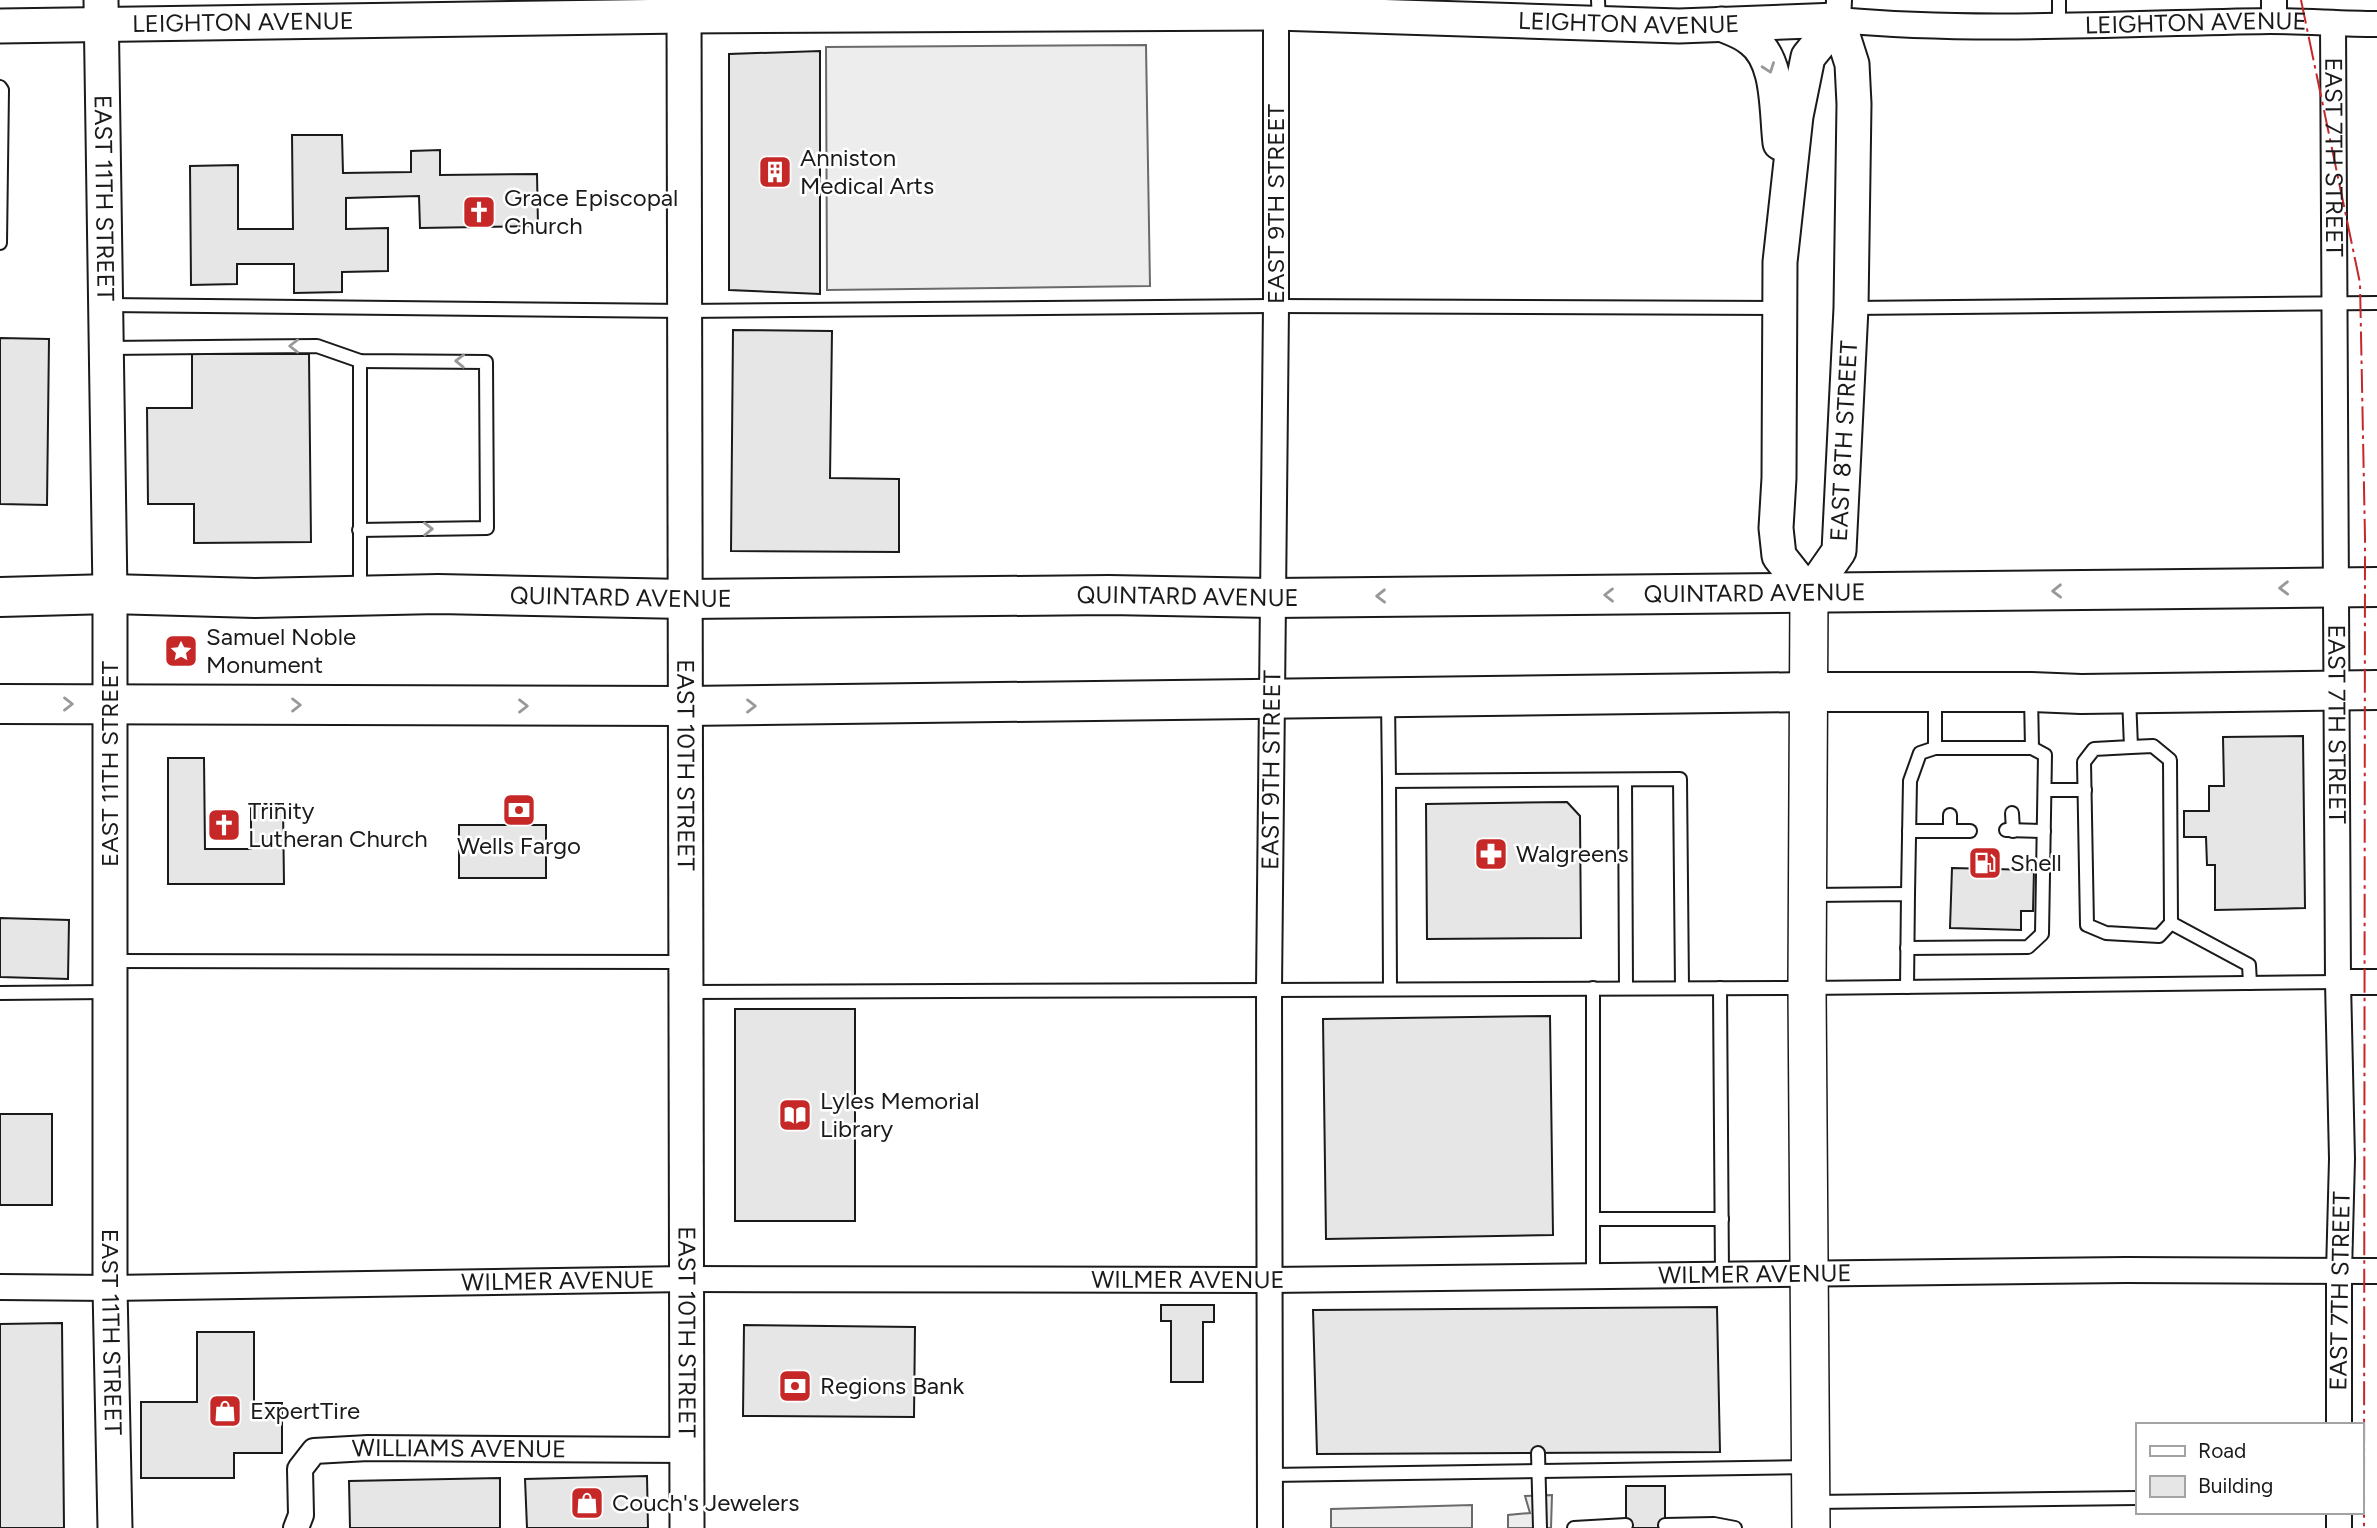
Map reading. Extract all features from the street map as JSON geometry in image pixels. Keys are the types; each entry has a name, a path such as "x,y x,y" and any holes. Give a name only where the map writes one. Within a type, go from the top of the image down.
{"highway":[{"name":"QUINTARD AVENUE","path":"0,597 110,594 256,598 438,594 685,599 1109,595 1273,598 2377,587"},
{"path":"0,704 686,706 1809,692 2129,694 2377,690"}],"main road":[{"path":"1809,594 1807,988 1811,1499"}],"street":[{"name":"LEIGHTON AVENUE","path":"0,26 101,12 684,8 1276,13 1599,12 1679,26 1721,24 1838,10 1908,27 2059,27 2274,11 2333,24 2377,24"},
{"name":"EAST 10TH STREET","path":"684,8 687,1528"},
{"path":"1809,594 1779,556 1776,528 1780,478 1780,261 1796,116 1808,57 1838,10"},
{"name":"EAST 8TH STREET","path":"1809,594 1839,551 1851,308 1854,104 1852,64 1838,10"},
{"name":"EAST 11TH STREET","path":"101,12 110,594 110,1288 116,1528"},
{"name":"EAST 9TH STREET","path":"1270,1528 1269,989 1276,306 1276,13"},
{"path":"1721,24 1752,39 1770,68 1786,206"},
{"name":"EAST 7TH STREET","path":"2333,24 2338,982 2342,1159 2339,1423"},
{"path":"2338,982 2377,982"},
{"name":"WILMER AVENUE","path":"0,1287 110,1288 687,1279 1270,1280 2113,1270 2377,1271"},
{"name":"WILLIAMS AVENUE","path":"296,1528 301,1515 300,1469 314,1451 368,1448 687,1450"}],"lane":[{"path":"2059,0 2059,27"},
{"path":"0,87 0,243"},
{"path":"1851,308 2377,303"},
{"path":"107,305 685,311 1276,306 1780,308"},
{"path":"107,348 317,346 360,360 486,362 487,528 359,530"},
{"path":"360,360 360,595"},
{"path":"2031,692 2032,748"},
{"path":"1935,748 1936,693"},
{"path":"2129,694 2131,747"},
{"path":"1388,698 1390,989"},
{"path":"2153,746 2169,760 2171,923 2159,936 2106,933 2087,925 2084,762 2094,749 2131,747 2153,746"},
{"path":"1907,948 2028,947 2042,934 2045,755 2032,748 2012,752 1951,752 1935,748 1920,753 1910,780 1907,948 1907,987"},
{"path":"1389,781 1680,779 1682,988"},
{"path":"1625,780 1626,988"},
{"path":"2045,790 2085,790"},
{"path":"2012,813 2009,831 2044,831"},
{"path":"1950,815 1950,831"},
{"path":"1909,831 1970,831"},
{"path":"1807,895 1908,894"},
{"path":"2171,923 2249,965 2250,983"},
{"path":"0,993 111,976 686,977 1269,989 1807,988 2338,982"},
{"path":"1593,988 1593,1276"},
{"path":"1720,988 1722,1275"},
{"path":"1593,1219 1722,1219"},
{"path":"1538,1453 1540,1528"},
{"path":"1270,1475 1538,1471 1811,1499 2136,1498"},
{"path":"1665,1525 1714,1524 1735,1528"},
{"path":"1574,1528 1626,1525"}],"shaded area":[{"path":"1146,45 1150,286 827,290 826,47"},
{"path":"1552,1495 1551,1528 1508,1528 1508,1515 1530,1513 1525,1496"},
{"path":"1472,1505 1472,1528 1331,1528 1331,1509"}],"building":[{"name":"Anniston Medical Arts","path":"820,51 820,294 729,290 729,54"},
{"name":"Grace Episcopal Church","path":"292,135 342,135 343,173 411,172 411,151 440,150 440,175 537,174 538,226 420,228 419,196 346,198 346,229 388,228 388,271 342,272 342,292 294,293 294,264 237,264 237,284 191,285 190,166 238,165 238,229 293,229"},
{"path":"733,330 832,331 830,478 899,479 899,552 731,551"},
{"path":"0,338 49,339 47,505 0,504"},
{"path":"192,354 309,354 311,542 194,543 194,504 148,504 147,408 192,408"},
{"path":"2303,736 2305,908 2215,910 2215,865 2207,865 2206,837 2184,837 2184,811 2209,811 2209,786 2224,786 2223,737"},
{"path":"168,758 204,758 205,849 251,849 251,804 283,804 284,884 168,884"},
{"name":"Walgreens","path":"1567,802 1580,816 1581,938 1427,939 1426,804"},
{"path":"459,825 546,825 546,878 459,878"},
{"path":"1952,868 2034,870 2033,911 2021,911 2021,930 1950,928"},
{"path":"0,918 69,920 68,979 0,977"},
{"name":"Lyles Memorial Library","path":"735,1009 855,1009 855,1221 735,1221"},
{"path":"1550,1016 1553,1235 1326,1239 1323,1019"},
{"path":"0,1114 52,1114 52,1205 0,1205"},
{"path":"1161,1305 1214,1305 1214,1322 1203,1322 1203,1382 1171,1382 1171,1321 1161,1321"},
{"path":"1717,1307 1720,1452 1317,1454 1313,1310"},
{"path":"62,1323 64,1528 0,1528 0,1324"},
{"path":"744,1325 915,1327 914,1417 743,1416"},
{"path":"197,1332 254,1332 254,1403 282,1403 282,1453 234,1453 234,1478 141,1478 141,1402 197,1402"},
{"name":"Couch's Jewelers","path":"647,1476 648,1528 527,1528 525,1479"},
{"path":"500,1478 500,1528 350,1528 349,1481"},
{"path":"1626,1486 1665,1486 1665,1528 1626,1528"}],"power":[{"path":"2301,0 2360,283 2365,538 2364,1528"}],"place":[{"name":"Anniston Medical Arts","path":"775,172"},
{"name":"Grace Episcopal Church","path":"479,212"},
{"name":"Samuel Noble Monument","path":"181,651"},
{"name":"Wells Fargo","path":"519,810"},
{"name":"Trinity Lutheran Church","path":"224,825"},
{"name":"Walgreens","path":"1491,854"},
{"name":"Shell","path":"1985,863"},
{"name":"Lyles Memorial Library","path":"795,1115"},
{"name":"Regions Bank","path":"795,1386"},
{"name":"ExpertTire","path":"225,1411"},
{"name":"Couch's Jewelers","path":"587,1503"}]}
